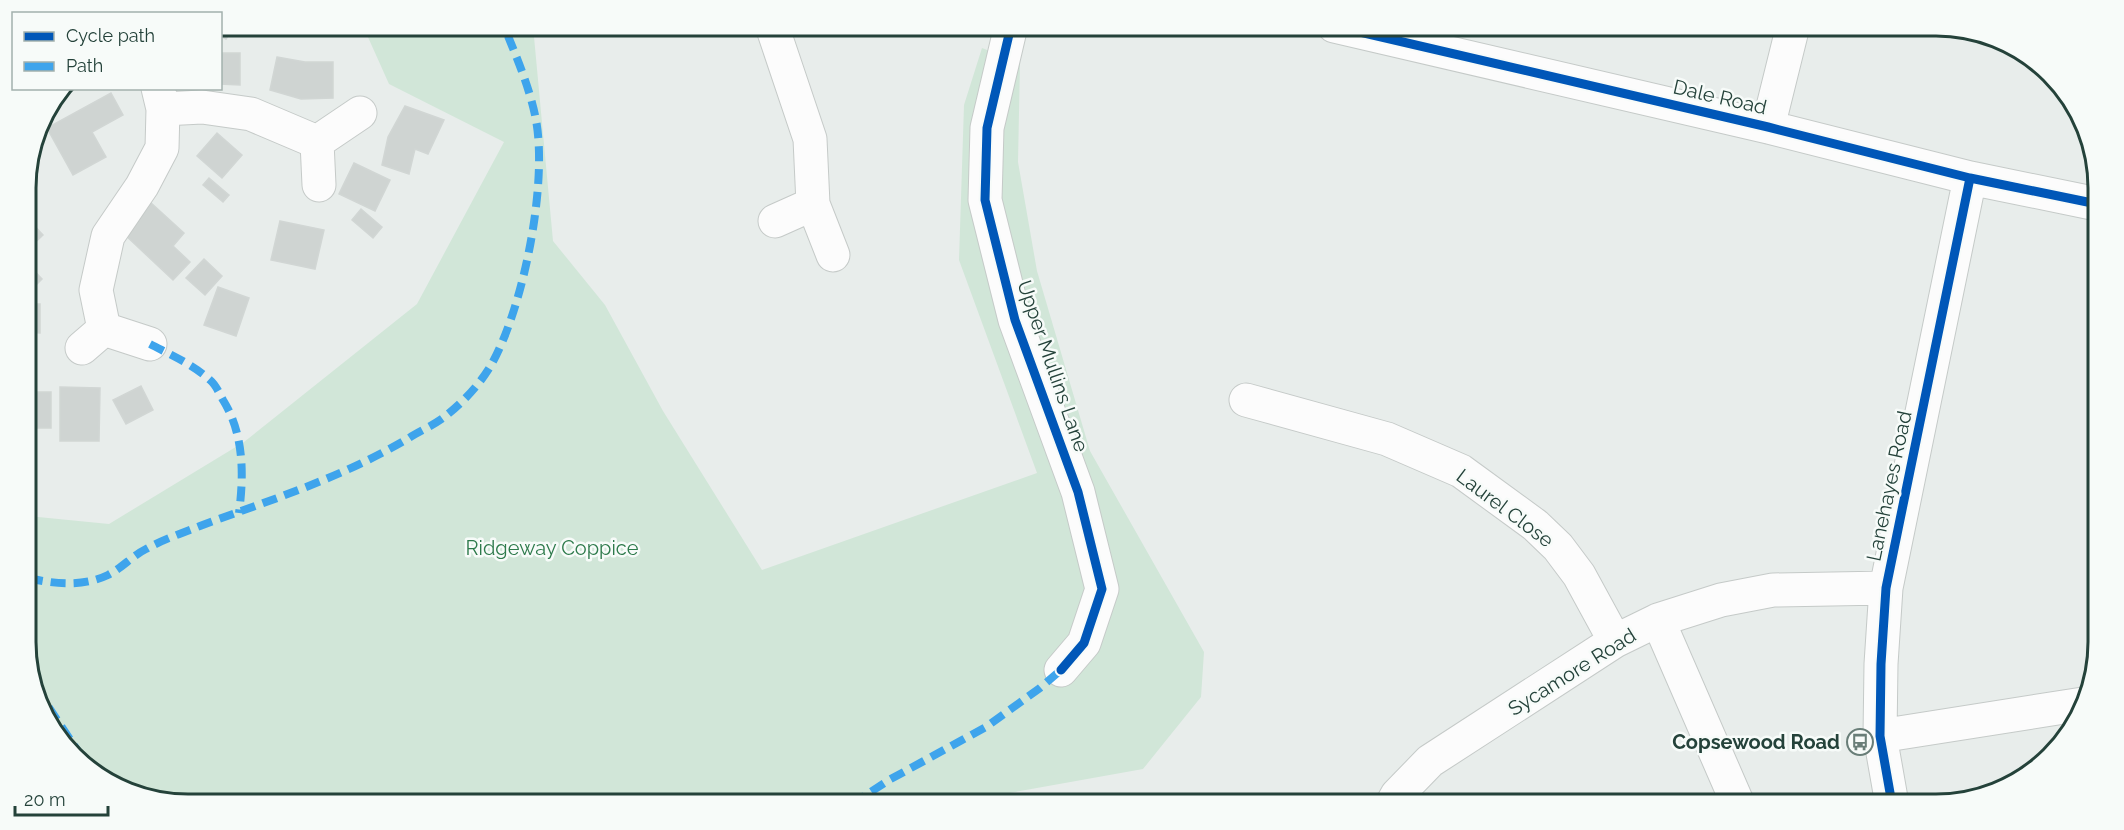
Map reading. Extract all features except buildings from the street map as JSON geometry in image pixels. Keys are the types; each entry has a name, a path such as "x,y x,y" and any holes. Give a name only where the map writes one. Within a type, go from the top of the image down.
{"street":[{"path":"775,36 810,138 813,204 833,255"},
{"name":"Upper Mullins Lane","path":"1009,36 987,128 985,200 1015,320 1078,492 1102,589 1084,644 1060,670"},
{"name":"Dale Road","path":"1377,36 1768,127 1970,178 2088,202"},
{"path":"1768,127 1791,36"},
{"path":"150,344 93,338 96,290 108,236 142,186 162,148 160,99 251,114 317,142"},
{"path":"317,142 360,112"},
{"path":"317,142 319,185"},
{"name":"Lanehayes Road","path":"1890,794 1880,736 1881,664 1886,588 1970,178"},
{"path":"775,221 813,204"},
{"name":"Laurel Close","path":"1246,400 1387,439 1461,471 1535,525 1558,547 1579,575 1614,641"},
{"name":"Sycamore Road","path":"1398,794 1430,761 1614,641 1658,620 1721,600 1773,590 1886,588"},
{"path":"1658,620 1734,794"},
{"path":"1880,736 2074,705"}],"green space":[{"name":"Ridgeway Coppice","path":"367,36 534,36 553,241 605,305 663,411 762,570 1037,473 959,260 964,105 982,48 1020,63 1018,162 1037,271 1090,451 1204,652 1201,697 1143,769 1004,794 188,794 168,793 139,786 103,768 88,756 62,727 44,691 39,672 36,642 36,517 109,524 244,442 417,304 504,142 389,84"}],"marked path":[{"path":"36,580 79,583 98,579 159,543 358,465 444,418 476,386 490,367 513,314 530,246 539,178 536,120 522,72 508,36"},
{"path":"150,344 189,364 210,380 230,413 239,440 241,455 242,484 239,513"},
{"path":"867,794 986,727 1061,670"}],"cycle path":[{"path":"1009,36 987,128 985,200 1015,320 1078,492 1102,589 1084,643 1061,670"},
{"path":"1377,36 1768,127 1970,178 2088,202"},
{"path":"1890,794 1880,736 1881,664 1886,588 1970,178"}],"place":[{"name":"Copsewood Road","path":"1860,742"}]}
